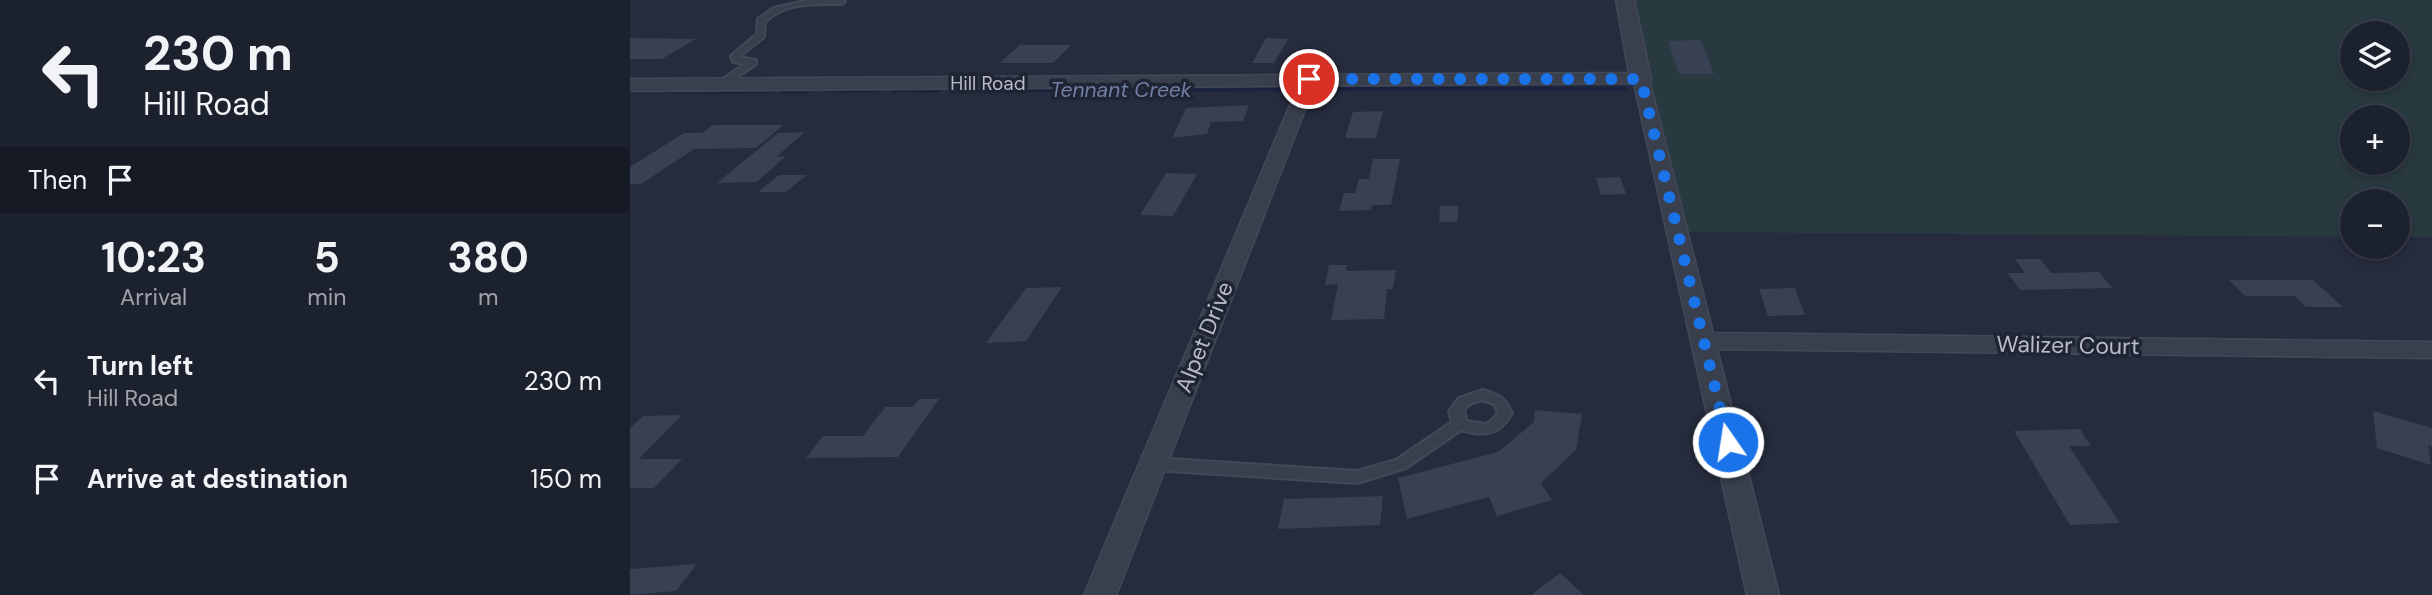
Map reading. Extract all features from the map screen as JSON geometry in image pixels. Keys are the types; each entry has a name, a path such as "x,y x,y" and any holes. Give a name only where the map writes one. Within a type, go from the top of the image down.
{"street":[{"path":"1625,0 1641,79 1763,595"},
{"name":"Alpet Drive","path":"1100,595 1309,79"},
{"name":"Hill Road","path":"630,85 1641,79"},
{"name":"Walizer Court","path":"1705,341 2432,350"}],"lane":[{"path":"720,85 753,62 736,60 735,55 761,35 761,21 769,13 790,3 841,2"},
{"path":"1153,464 1357,477 1401,464 1460,424"}],"shaded area":[{"path":"1631,0 2432,0 2432,237 2410,237 2410,189 2340,189 2340,237 1685,232"}],"building":[{"path":"630,38 696,39 662,59 630,59"},
{"path":"1266,38 1288,39 1274,63 1252,63"},
{"path":"1701,40 1714,74 1679,74 1668,41"},
{"path":"1020,45 1071,45 1053,63 1000,63"},
{"path":"1249,105 1243,121 1211,122 1207,134 1172,138 1186,108"},
{"path":"1383,111 1376,138 1345,138 1353,112"},
{"path":"713,125 783,125 756,148 694,149 641,184 630,184 630,167 684,133 702,133"},
{"path":"805,132 776,157 786,156 757,182 717,183 778,133"},
{"path":"1373,159 1400,159 1391,205 1372,205 1371,210 1339,211 1344,193 1355,193 1359,179 1369,179"},
{"path":"1166,173 1197,174 1173,216 1140,215"},
{"path":"779,175 807,175 786,192 758,192"},
{"path":"1620,177 1626,194 1601,195 1596,178"},
{"path":"1440,206 1459,206 1457,222 1439,222"},
{"path":"2015,259 2040,259 2051,273 2099,272 2112,288 2020,290 2008,273 2025,273"},
{"path":"1329,265 1347,265 1346,271 1396,270 1393,289 1387,289 1384,319 1331,320 1338,284 1325,285"},
{"path":"2229,280 2313,280 2343,307 2306,307 2295,296 2245,296"},
{"path":"1062,287 1026,341 986,343 1026,288"},
{"path":"1795,288 1805,315 1768,316 1759,289"},
{"path":"919,399 939,399 898,457 806,458 823,436 863,436 885,407 913,407"},
{"path":"1535,410 1582,414 1576,450 1541,483 1552,500 1497,516 1489,497 1407,519 1398,478 1498,452 1534,422"},
{"path":"2373,411 2432,428 2432,447 2428,445 2431,465 2377,448"},
{"path":"682,415 639,459 682,459 654,488 630,488 630,428 643,416"},
{"path":"2080,429 2091,446 2069,446 2120,523 2070,525 2014,431"},
{"path":"1383,496 1380,525 1278,529 1284,499"},
{"path":"697,564 676,591 630,595 630,569"},
{"path":"1560,573 1584,595 1531,595"}],"waterway":[{"name":"Tennant Creek","path":"955,90 1286,89"},
{"name":"Tennant Creek","path":"1314,89 1626,89"},
{"name":"Tennant Creek","path":"826,90 877,90"},
{"name":"Tennant Creek","path":"893,90 939,90"},
{"name":"Tennant Creek","path":"630,91 768,91"},
{"name":"Tennant Creek","path":"783,91 808,91"}],"route":[{"path":"1309,79 1641,79 1728,442"}]}
